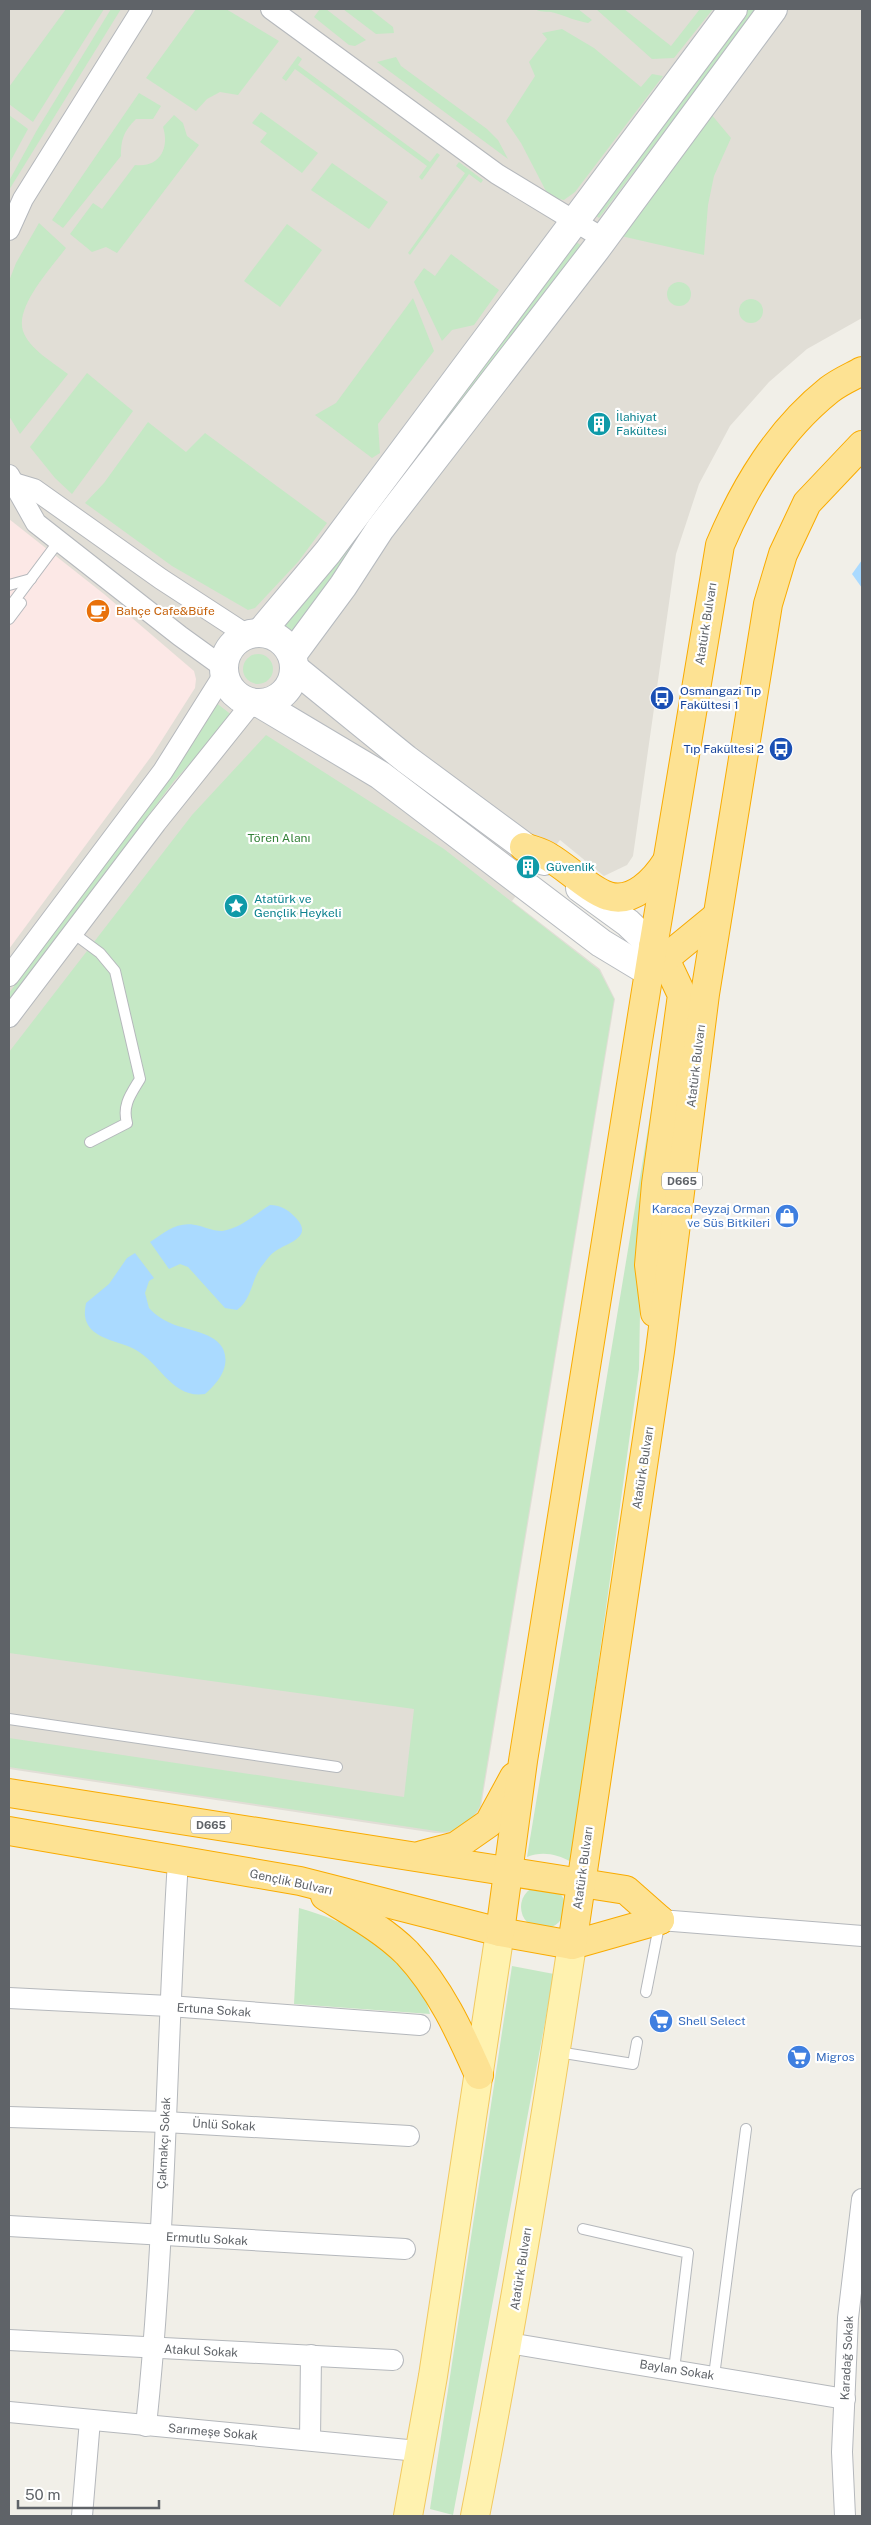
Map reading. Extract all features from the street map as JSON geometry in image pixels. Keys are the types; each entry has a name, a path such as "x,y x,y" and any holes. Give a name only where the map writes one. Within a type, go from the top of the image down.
{"highway":[{"name":"Atatürk Bulvarı","path":"500,1932 523,1761 656,959 668,860 720,545 739,501 762,462 795,422 830,389 862,371"},
{"name":"Atatürk Bulvarı","path":"572,1945 660,1351 718,916 768,604 783,554 807,503 862,445"},
{"path":"524,847 548,855 608,896 626,896 641,890 656,878 668,860"},
{"path":"660,1351 649,1265 656,1184 682,995 656,959 718,916"},
{"name":"D665","path":"414,1857 456,1846 489,1823 523,1761"},
{"name":"D665","path":"9,1793 508,1870"},
{"name":"Gençlik Bulvarı","path":"9,1830 300,1882 500,1932 572,1945"},
{"path":"508,1870 626,1890 660,1920"},
{"path":"300,1882 380,1930 406,1953 427,1977 457,2025 479,2075"},
{"path":"572,1945 660,1920"}],"main road":[{"path":"408,2516 432,2376 500,1932"},
{"name":"Atatürk Bulvarı","path":"475,2516 509,2343 572,1945"}],"street":[{"path":"9,230 23,199 142,9"},
{"path":"271,9 490,169 575,223 604,239"},
{"path":"9,976 163,771 223,671 230,647 253,634 328,552 733,9"},
{"path":"9,1017 156,823 257,704 274,700 285,692 292,681 293,661 380,529 604,239 773,9"},
{"path":"11,479 34,489 160,579 253,634 277,638 286,645 293,661 406,759 628,923 656,959"},
{"path":"11,479 36,523 223,671 231,690 244,701 257,704 380,775 601,943 656,959"},
{"path":"59,541 76,519"},
{"name":"Çakmakçı Sokak","path":"146,2426 154,2348 169,2006 178,1860"},
{"path":"660,1920 862,1936"},
{"name":"Ertuna Sokak","path":"9,1998 169,2006 420,2025"},
{"name":"Ünlü Sokak","path":"9,2116 165,2122 409,2136"},
{"name":"Karadağ Sokak","path":"844,2516 842,2452 848,2318 862,2200"},
{"name":"Ermutlu Sokak","path":"9,2226 405,2249"},
{"name":"Atakul Sokak","path":"9,2340 393,2360"},
{"name":"Baylan Sokak","path":"509,2343 845,2399"},
{"path":"310,2440 311,2356"},
{"name":"Sarımeşe Sokak","path":"9,2412 418,2451"},
{"path":"82,2516 90,2420"}],"lane":[{"path":"9,608 59,541"},
{"path":"9,585 31,578"},
{"path":"9,619 30,590 31,578"},
{"path":"73,933 100,953 115,972 140,1079 128,1100 124,1112 127,1123 90,1142"},
{"path":"9,1718 336,1767"},
{"path":"646,1992 660,1920"},
{"path":"556,2052 633,2064 637,2042"},
{"path":"714,2376 746,2129"},
{"path":"583,2229 688,2253 674,2370"}],"shaded area":[{"path":"9,9 862,9 862,318 807,349 769,382 730,426 699,484 676,554 633,856 627,865 604,876 560,840 512,901 600,969 615,999 481,1807 470,1823 452,1833 435,1833 9,1769"},
{"path":"9,519 104,594 194,671 196,679 195,688 153,754 9,949"}],"green space":[{"path":"66,9 104,9 33,122 9,104 9,87"},
{"path":"111,9 121,9 9,190 9,181 37,130"},
{"path":"196,9 226,9 279,41 238,95 220,92 207,99 196,111 146,78"},
{"path":"320,9 326,9 366,40 355,46 349,45 314,17"},
{"path":"343,9 370,9 393,27 394,33 376,34"},
{"path":"535,9 578,9 592,20 588,23"},
{"path":"596,9 624,9 671,46 700,9 713,9 674,58 652,59"},
{"path":"748,9 757,9 599,218 595,215"},
{"path":"562,29 594,48 641,87 652,74 663,76 575,192 564,200 554,198 547,193 521,143 506,121 535,76 529,62 547,39 542,33"},
{"path":"298,56 302,59 298,65 430,162 437,153 440,155 422,180 419,177 427,166 295,69 286,81 282,78"},
{"path":"396,57 401,66 487,129 498,140 508,159 377,62"},
{"path":"139,93 161,106 153,119 136,119 129,127 124,136 121,156 63,228 52,220"},
{"path":"261,112 318,153 302,173 260,142 267,133 252,123"},
{"path":"711,114 731,138 714,176 708,205 704,255 621,236"},
{"path":"9,115 28,129 9,164"},
{"path":"174,115 183,123 187,136 199,145 117,253 106,247 92,252 70,234 93,203 102,209 135,165 150,163 161,155 165,143 163,127"},
{"path":"459,162 483,180 481,183 469,174 410,255 408,253 465,173 456,166"},
{"path":"332,163 388,202 369,229 311,190"},
{"path":"39,223 66,248 29,299 24,310 23,331 36,350 68,374 20,434 9,416 9,281 16,263"},
{"path":"287,224 322,250 280,307 244,281"},
{"path":"574,241 581,245 384,504 294,636 275,622"},
{"path":"451,254 499,290 474,325 452,330 442,341 414,282 424,268 435,276"},
{"path":"679,282 688,285 691,294 688,303 679,306 670,303 667,294 670,285"},
{"path":"413,298 434,351 378,424 380,453 372,458 315,415 336,403"},
{"path":"751,299 756,300 762,306 762,316 756,322 751,323 746,322 740,316 739,311 740,306 746,300"},
{"path":"87,373 133,411 72,494 55,478 30,447"},
{"path":"148,422 186,452 205,433 327,523 298,562 255,608 248,610 172,566 85,503 104,483"},
{"path":"258,654 269,658 273,669 269,680 258,684 247,680 243,669 247,658"},
{"path":"215,702 233,716 174,781 9,1002 9,993 170,777 201,731"},
{"name":"Tören Alanı","path":"266,735 444,849 599,970 614,999 480,1806 465,1824 455,1830 443,1832 9,1767 9,1738 404,1797 414,1709 9,1653 9,1052 192,815"},
{"path":"670,997 641,1255 639,1369 571,1862 549,1854 527,1857"},
{"path":"543,1885 555,1889 561,1895 565,1907 561,1919 555,1925 543,1929 531,1925 525,1919 521,1907 525,1895 531,1889"},
{"path":"299,1908 320,1914 360,1933 396,1958 411,1975 422,1993 430,2014 294,2004"},
{"path":"512,1966 554,1974 453,2515 430,2509"}],"water":[{"path":"862,560 862,588 852,574"},
{"path":"270,1205 286,1209 300,1223 301,1233 298,1238 268,1258 258,1272 246,1301 237,1310 225,1308 188,1267 180,1264 169,1269 150,1242 167,1231 185,1224 219,1231 236,1227"},
{"path":"135,1253 154,1278 149,1281 145,1293 149,1308 168,1322 209,1336 222,1347 225,1355 224,1369 218,1381 205,1394 194,1394 175,1386 145,1356 131,1347 101,1336 91,1329 87,1323 85,1314 86,1303 109,1284 127,1258"}],"place":[{"name":"İlahiyat Fakültesi","path":"599,424"},
{"name":"Bahçe Cafe&Büfe","path":"98,611"},
{"name":"Osmangazi Tıp Fakültesi 1","path":"662,698"},
{"name":"Tıp Fakültesi 2","path":"781,749"},
{"name":"Güvenlik","path":"528,867"},
{"name":"Atatürk ve Gençlik Heykeli","path":"236,906"},
{"name":"Karaca Peyzaj Orman ve Süs Bitkileri","path":"787,1216"},
{"name":"Shell Select","path":"661,2021"},
{"name":"Migros","path":"799,2057"}]}
